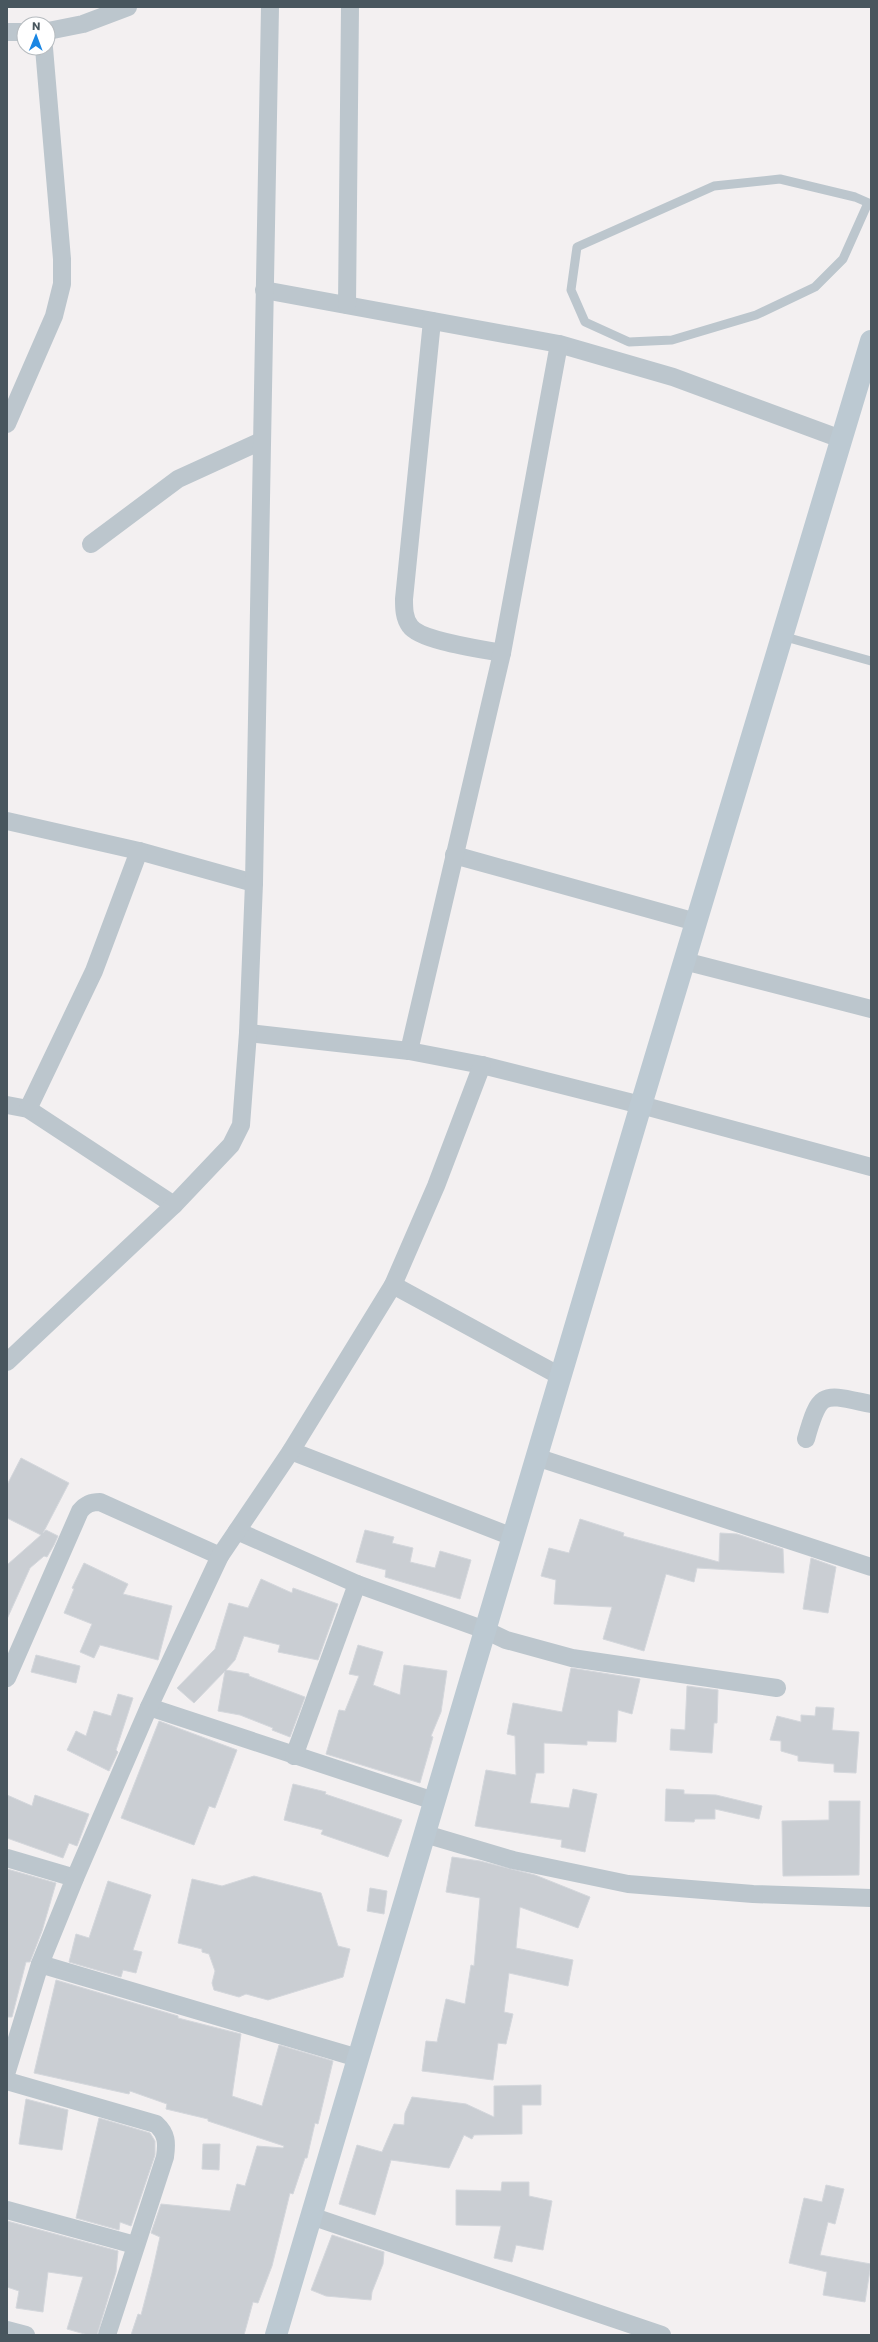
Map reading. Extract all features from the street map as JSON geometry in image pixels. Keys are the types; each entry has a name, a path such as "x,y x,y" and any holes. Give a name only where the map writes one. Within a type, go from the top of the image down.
{"main road":[{"path":"276,2335 560,1376 871,341"}],"street":[{"path":"7,1362 174,1205 231,1145 241,1125 248,1033 254,883 270,7"},
{"path":"348,305 350,7"},
{"path":"56,29 83,24 124,8"},
{"path":"7,424 54,316 62,284 62,259 45,56"},
{"path":"264,290 559,344 673,377 841,439"},
{"path":"432,321 404,599 405,616 410,626 418,633 439,640 502,652"},
{"path":"410,1051 502,652 559,344"},
{"path":"91,544 178,479 261,442"},
{"path":"7,821 139,851 254,883"},
{"path":"28,1109 94,971 139,851"},
{"path":"454,855 696,922"},
{"path":"684,961 871,1009"},
{"path":"248,1033 410,1051 482,1065 641,1105 871,1167"},
{"path":"7,2071 40,1964 75,1878 149,1707 220,1556 291,1451 393,1285 436,1186 482,1065"},
{"path":"7,1105 28,1109 174,1205"},
{"path":"393,1285 560,1376"},
{"path":"806,1439 813,1413 820,1402 831,1396 871,1404"},
{"path":"291,1451 512,1537"},
{"path":"536,1457 871,1567"},
{"path":"7,1678 80,1511 85,1506 92,1502 100,1502 220,1556"},
{"path":"237,1531 357,1584 485,1630 506,1640 572,1658 777,1688"},
{"path":"294,1756 357,1584"},
{"path":"149,1707 434,1801"},
{"path":"425,1834 513,1860 628,1884 753,1894 871,1898"},
{"path":"7,1858 75,1878"},
{"path":"40,1964 358,2058"},
{"path":"7,2081 156,2124 163,2131 167,2142 165,2157 135,2245 107,2335"},
{"path":"7,2210 135,2245"},
{"path":"311,2216 662,2335"},
{"path":"7,2330 26,2335"}],"lane":[{"path":"780,179 855,197 870,204 843,258 815,287 756,315 672,340 629,342 585,322 570,290 577,247 714,186 780,179"},
{"path":"782,636 871,661"}],"building":[{"path":"21,1458 69,1483 43,1533 46,1530 58,1536 54,1545 47,1557 44,1556 30,1568 7,1619 7,1565 41,1535 7,1518 7,1485"},
{"path":"580,1519 624,1533 623,1536 719,1562 720,1533 737,1534 783,1549 784,1573 697,1568 694,1582 666,1574 644,1651 603,1639 612,1607 554,1604 556,1580 541,1576 549,1548 569,1553"},
{"path":"365,1530 394,1537 392,1543 413,1548 410,1562 435,1568 440,1551 471,1560 460,1599 385,1577 386,1570 356,1562"},
{"path":"811,1558 836,1567 828,1613 803,1609"},
{"path":"84,1563 128,1584 123,1594 172,1606 158,1660 100,1645 94,1658 80,1652 92,1624 64,1613 74,1589 72,1588"},
{"path":"261,1579 292,1593 293,1588 338,1604 318,1660 278,1652 280,1645 244,1636 235,1660 226,1670 249,1674 249,1676 305,1697 290,1737 272,1730 273,1728 240,1715 218,1711 225,1671 194,1703 177,1688 215,1649 229,1603 248,1608"},
{"path":"358,1645 383,1652 373,1685 400,1695 404,1665 447,1671 441,1712 431,1736 433,1737 420,1783 326,1754 339,1710 345,1711 359,1676 349,1674"},
{"path":"36,1655 80,1666 76,1683 31,1672"},
{"path":"571,1668 640,1679 632,1714 618,1710 616,1742 587,1741 587,1745 544,1743 544,1773 536,1773 530,1803 569,1808 573,1789 597,1794 585,1852 561,1847 562,1840 475,1826 486,1770 516,1775 515,1736 507,1734 513,1703 562,1712"},
{"path":"687,1686 718,1690 717,1723 714,1723 712,1753 670,1750 671,1729 685,1730"},
{"path":"118,1694 133,1698 116,1750 118,1752 109,1771 67,1750 76,1731 86,1736 94,1711 111,1716"},
{"path":"816,1707 834,1708 832,1730 859,1732 856,1773 834,1772 834,1764 798,1761 798,1756 781,1751 781,1741 770,1740 777,1716 801,1722 801,1715 815,1716"},
{"path":"159,1721 237,1750 215,1808 209,1806 194,1845 121,1818"},
{"path":"293,1784 326,1792 325,1794 402,1820 388,1857 321,1834 323,1830 284,1820"},
{"path":"666,1789 684,1790 684,1794 716,1795 762,1806 759,1819 715,1809 715,1819 695,1819 694,1822 665,1821"},
{"path":"7,1795 32,1806 35,1795 89,1814 77,1846 69,1843 63,1858 7,1838"},
{"path":"829,1801 860,1801 859,1875 783,1876 782,1821 829,1820"},
{"path":"452,1857 480,1861 535,1875 590,1897 578,1928 520,1907 516,1948 573,1960 568,1986 509,1973 504,2012 513,2014 506,2044 498,2043 493,2080 422,2071 426,2041 437,2042 446,1999 465,2004 471,1965 474,1966 480,1898 446,1892"},
{"path":"7,1869 56,1883 42,1931 30,1962 26,1962 12,2017 7,2017"},
{"path":"254,1876 321,1893 338,1946 350,1949 343,1977 268,2000 246,1994 239,1997 214,1990 212,1983 215,1971 209,1954 202,1952 202,1949 178,1943 192,1879 222,1886"},
{"path":"108,1881 151,1895 133,1950 142,1952 136,1973 123,1970 121,1977 69,1962 76,1934 89,1938"},
{"path":"370,1888 387,1891 384,1914 367,1911"},
{"path":"56,1980 178,2016 178,2018 241,2034 232,2096 262,2106 279,2045 333,2061 318,2124 315,2123 307,2158 305,2158 293,2194 290,2193 272,2266 258,2303 253,2302 244,2335 131,2335 138,2314 141,2315 152,2273 160,2237 151,2233 161,2204 230,2211 237,2184 245,2186 257,2146 283,2148 284,2146 208,2121 208,2119 166,2109 167,2104 130,2091 129,2094 34,2073"},
{"path":"541,2085 541,2105 522,2105 522,2134 474,2135 472,2139 464,2135 449,2168 391,2160 375,2215 339,2204 357,2145 382,2152 394,2124 404,2125 405,2113 412,2097 466,2104 494,2117 494,2086"},
{"path":"26,2099 68,2110 62,2150 19,2144"},
{"path":"99,2118 150,2133 155,2141 155,2155 131,2226 120,2222 119,2230 76,2218"},
{"path":"203,2144 220,2144 219,2170 202,2169"},
{"path":"502,2182 529,2182 529,2196 552,2201 543,2250 516,2245 512,2262 494,2258 501,2226 456,2225 456,2190 501,2191"},
{"path":"826,2185 844,2189 835,2224 828,2222 820,2255 871,2264 865,2302 823,2295 827,2272 789,2263 804,2198 822,2202"},
{"path":"7,2221 118,2251 116,2272 97,2335 88,2335 67,2329 83,2277 48,2272 43,2312 16,2308 19,2291 7,2287"},
{"path":"332,2235 384,2252 383,2264 372,2292 371,2300 326,2296 311,2290"}]}
